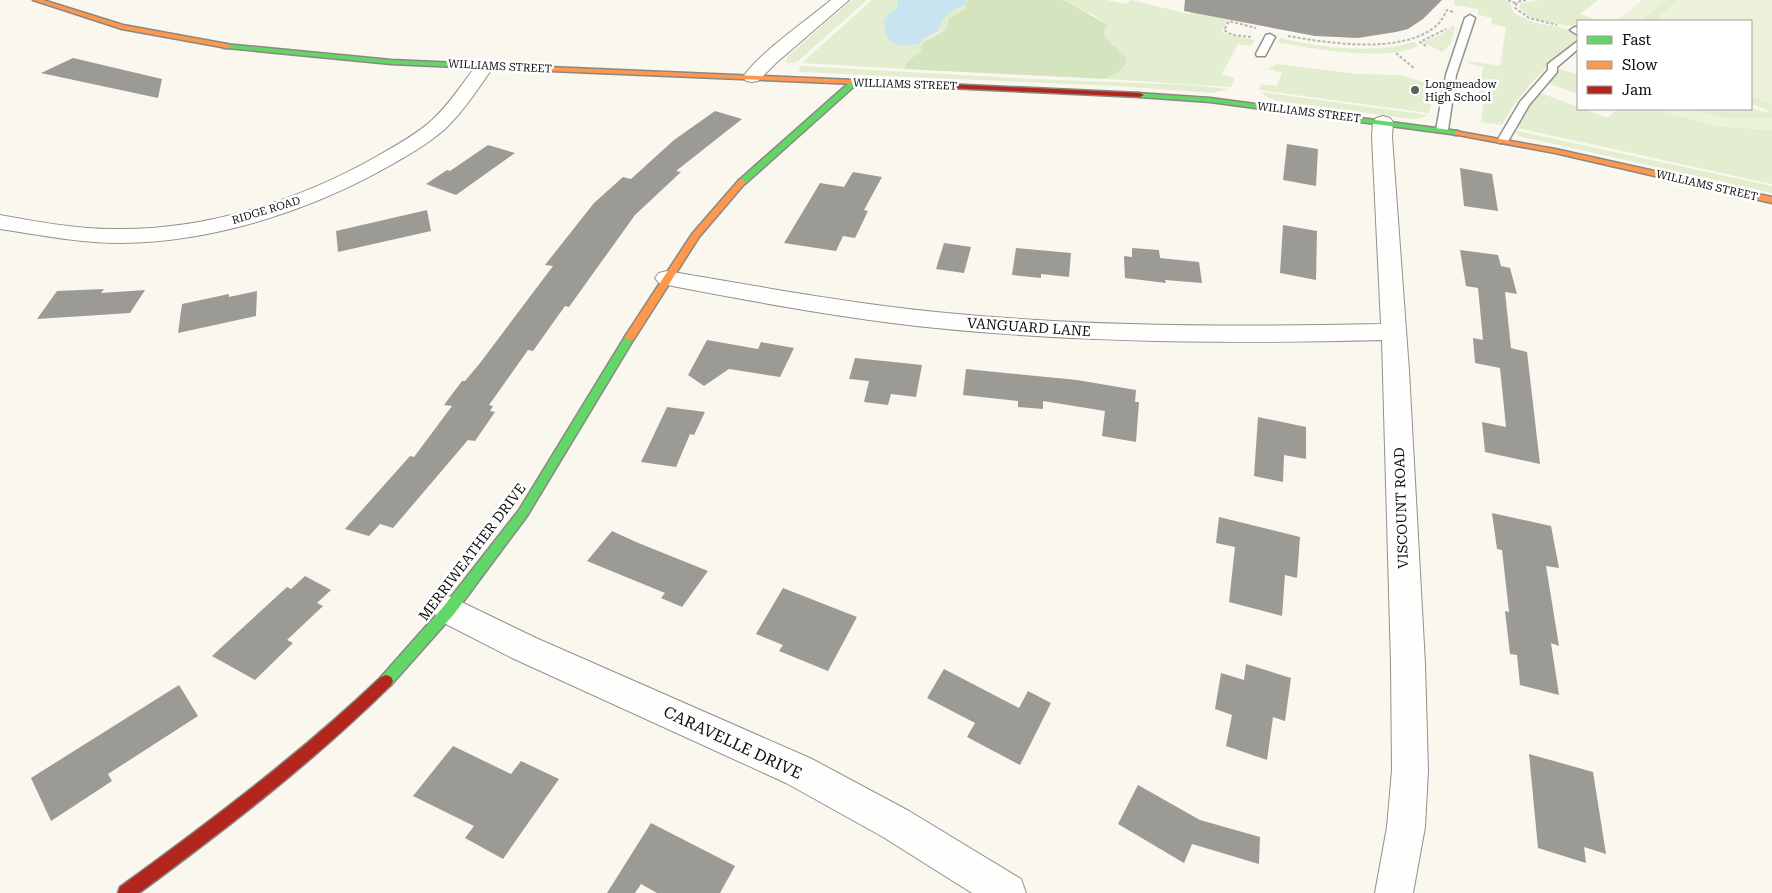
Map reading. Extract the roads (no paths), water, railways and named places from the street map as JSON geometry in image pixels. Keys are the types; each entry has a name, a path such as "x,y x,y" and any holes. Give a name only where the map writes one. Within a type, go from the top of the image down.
{"main road":[{"name":"WILLIAMS STREET","path":"46,1 132,28 224,46 327,57 1200,99 1442,130 1772,200"},
{"name":"MERRIWEATHER DRIVE","path":"126,893 234,814 372,695 403,664 450,610 523,513 667,278 695,236 736,187 832,104 854,82"}],"street":[{"path":"752,78 770,59 840,0"},
{"name":"RIDGE ROAD","path":"0,222 78,233 122,236 185,230 261,213 307,197 344,181 416,142 443,120 485,66"},
{"name":"VISCOUNT ROAD","path":"1383,122 1382,137 1394,332 1408,664 1410,770 1406,827 1394,893"},
{"name":"VANGUARD LANE","path":"667,278 876,313 1040,329 1235,335 1394,332"},
{"name":"CARAVELLE DRIVE","path":"450,610 524,648 807,775 896,824 1007,893"}],"lane":[{"path":"1442,130 1451,75 1470,18"},
{"path":"1261,54 1270,36"},
{"path":"1503,142 1524,104 1553,70 1552,66 1577,45"}],"water":[{"path":"898,0 966,0 966,4 948,14 942,21 938,31 924,38 919,44 904,45 889,39 885,28 884,19 897,8"}],"place":[{"name":"Longmeadow High School","path":"1415,90"}]}
